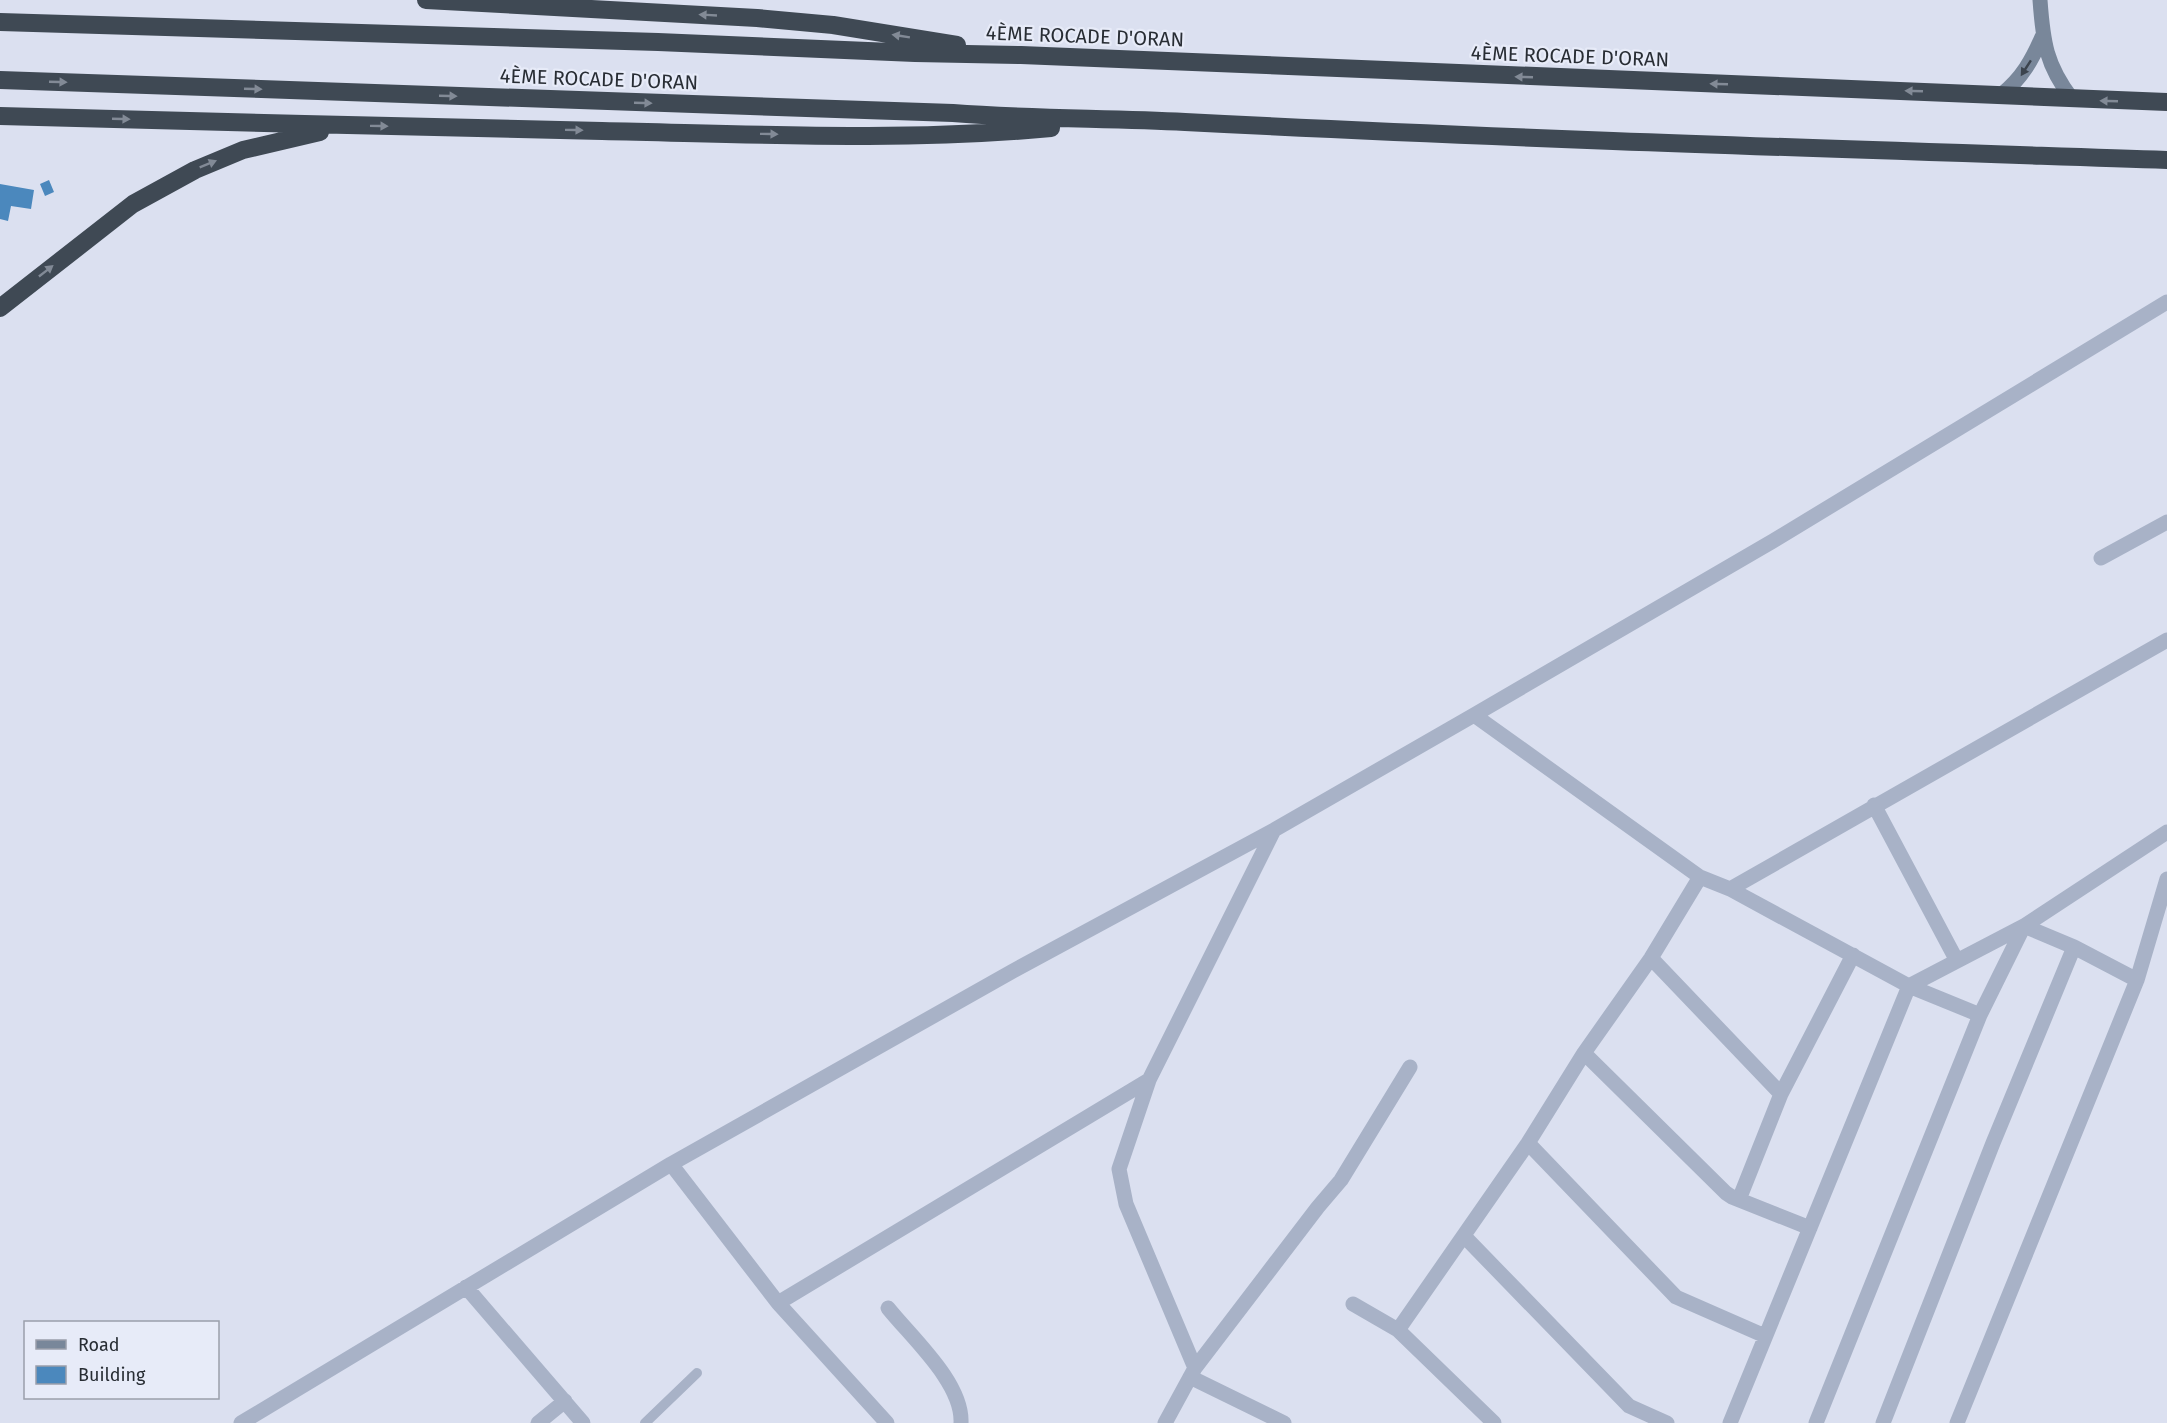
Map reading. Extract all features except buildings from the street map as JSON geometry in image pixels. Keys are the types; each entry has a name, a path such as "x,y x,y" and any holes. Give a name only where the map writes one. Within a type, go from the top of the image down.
{"highway":[{"path":"426,0 757,18 833,25 1021,55"},
{"name":"4ÈME ROCADE D'ORAN","path":"0,22 1021,55 1489,76 2167,102"},
{"name":"4ÈME ROCADE D'ORAN","path":"0,80 1005,117 1144,120 1600,140 2167,160"},
{"path":"0,116 852,136 1014,132 1144,120"},
{"path":"0,308 133,204 195,170 243,150 350,125"}],"street":[{"path":"2040,0 2042,37 2050,64 2072,99"},
{"path":"2002,94 2016,83 2027,69 2042,37"},
{"path":"241,1423 671,1164 1013,970 1274,830 1474,715 1783,534 2167,302"},
{"path":"2101,558 2167,522"},
{"path":"1730,889 2167,640"},
{"path":"1474,715 1700,877 1730,889 1909,986 1980,1015"},
{"path":"1874,805 1957,961"},
{"path":"1274,830 1149,1080 1119,1169 1126,1204 1193,1373 1284,1423"},
{"path":"1730,1423 1909,986 2024,926 2167,832"},
{"path":"1398,1330 1528,1143 1584,1053 1651,958 1700,877"},
{"path":"1958,1423 2137,980 2167,879"},
{"path":"2024,926 2074,947 2137,980"},
{"path":"1816,1423 1980,1015 2024,926"},
{"path":"1882,1423 1993,1143 2074,947"},
{"path":"1738,1199 1780,1094 1853,955"},
{"path":"1651,958 1780,1094"},
{"path":"1584,1053 1726,1193 1810,1227"},
{"path":"1165,1423 1193,1373 1318,1207 1341,1180 1410,1067"},
{"path":"778,1303 1149,1080"},
{"path":"1528,1143 1676,1297 1765,1336"},
{"path":"671,1164 778,1303 887,1423"},
{"path":"1464,1236 1629,1406 1667,1423"},
{"path":"466,1287 583,1423"},
{"path":"1353,1304 1398,1330 1494,1423"},
{"path":"888,1308 909,1335 937,1364 954,1392 961,1413 961,1423"},
{"path":"538,1423 565,1401"}],"lane":[{"path":"645,1423 697,1373"}]}
